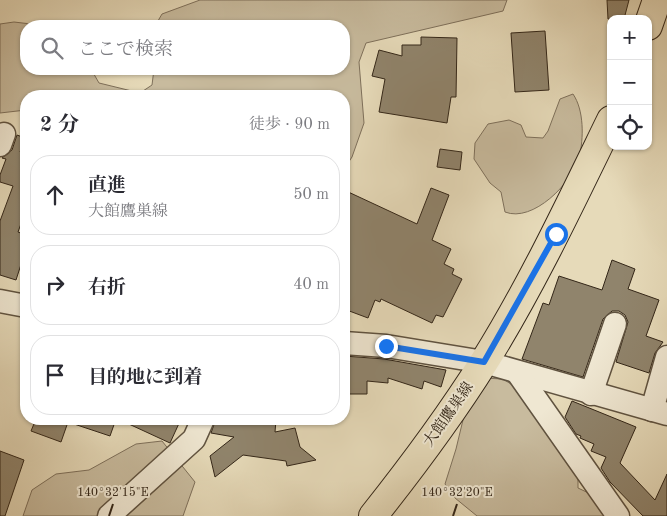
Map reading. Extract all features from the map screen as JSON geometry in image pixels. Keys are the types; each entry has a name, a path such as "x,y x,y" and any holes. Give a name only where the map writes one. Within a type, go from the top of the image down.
{"main road":[{"path":"652,15 657,0"},
{"name":"大館鷹巣線","path":"372,516 415,462 484,362 556,234 607,128"}],"street":[{"path":"0,301 20,305"},
{"path":"592,394 615,324"},
{"path":"350,343 386,346 484,362 659,412 667,358"},
{"path":"517,372 618,516"},
{"path":"109,516 194,439 200,425"}],"shaded area":[{"path":"200,0 507,0 503,11 366,43 359,62 364,123 350,160 350,90 144,90 152,85 153,75 350,75 350,20 158,20 162,14"},
{"path":"20,23 20,75 94,75 99,83 128,90 20,90 20,111 0,113 0,24"},
{"path":"573,94 577,101 582,125 581,150 575,168 560,189 539,206 527,212 516,214 505,212 501,192 490,183 474,159 475,143 488,124 509,120 521,125 526,137 543,138 548,131 560,99"},
{"path":"482,378 503,379 517,388 578,474 578,488 597,497 610,516 477,516 455,498 445,484 468,399"},
{"path":"162,441 195,482 183,516 23,516 32,490 56,474 89,470 136,444"}],"building":[{"path":"607,0 629,0 625,15 608,15"},
{"path":"545,31 549,90 515,92 511,33"},
{"path":"421,37 457,38 456,97 451,97 447,123 379,112 385,79 372,76 379,50 402,56 402,45 421,45"},
{"path":"17,135 20,136 20,226 18,232 20,233 20,268 16,280 0,275 0,221 13,186 0,182 0,175 6,159 2,158 12,150"},
{"path":"440,149 462,152 460,170 437,167"},
{"path":"431,188 449,195 432,240 451,249 444,264 454,269 452,274 462,279 443,317 436,315 432,323 381,299 380,302 375,300 368,318 350,311 350,193 417,224"},
{"path":"612,260 635,269 628,289 659,300 646,336 663,342 655,353 649,373 616,362 628,322 625,315 619,311 612,311 603,319 583,377 522,359 543,303 549,305 559,276 602,290"},
{"path":"350,356 384,359 446,370 441,387 424,381 422,389 388,378 388,383 367,381 367,394 350,394"},
{"path":"572,401 636,427 620,463 655,500 667,474 667,516 643,516 610,482 601,468 606,457 591,451 594,444 580,438 581,436 576,434 565,417"},
{"path":"34,425 67,425 61,442 31,431"},
{"path":"77,425 114,425 110,436"},
{"path":"131,425 178,425 170,443"},
{"path":"214,425 276,425 275,432 295,428 300,447 316,460 287,466 286,461 243,455 215,477 210,456 234,437 211,433"},
{"path":"0,451 24,460 5,516 0,516"}],"route":[{"path":"386,346 484,362 556,234"}]}
